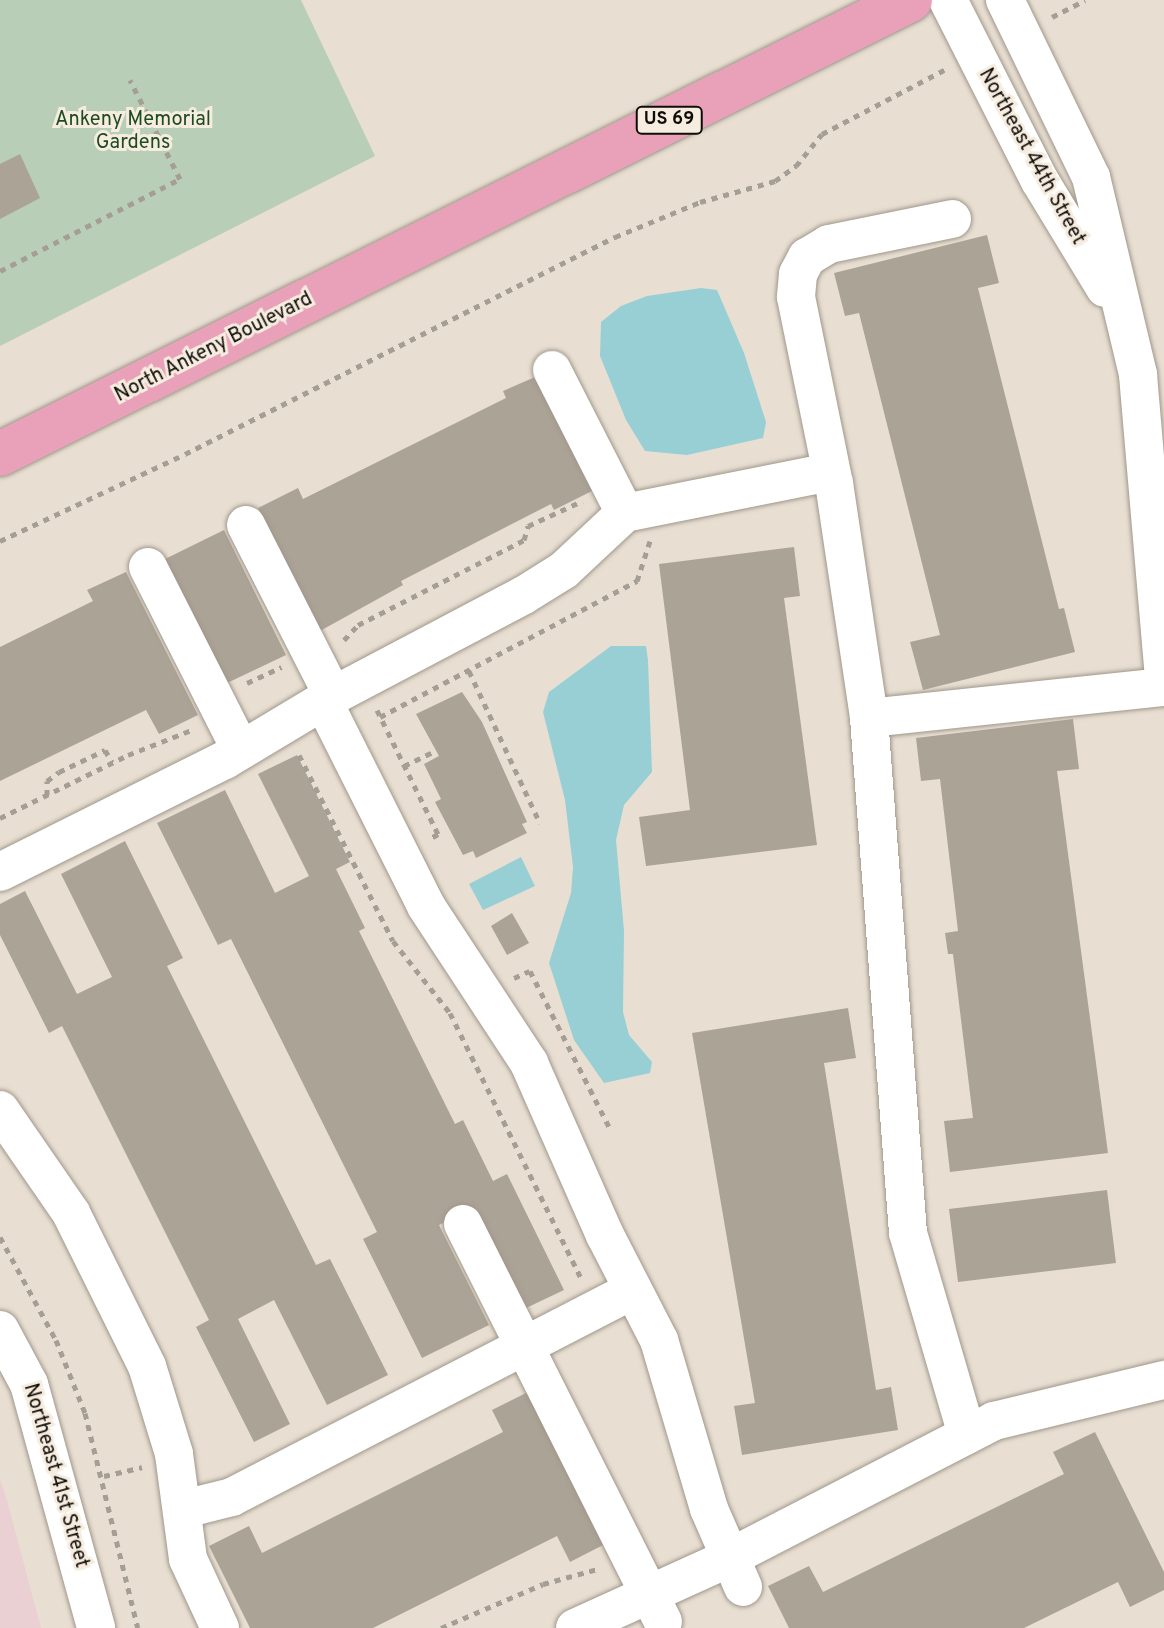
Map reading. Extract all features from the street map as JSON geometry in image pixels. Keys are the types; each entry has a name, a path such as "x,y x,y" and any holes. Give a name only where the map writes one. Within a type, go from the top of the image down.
{"main road":[{"name":"North Ankeny Boulevard","path":"0,454 910,0"}],"street":[{"name":"Northeast 44th Street","path":"948,0 1040,181 1119,310"},
{"name":"Northeast 44th Street","path":"1013,16 1091,177 1119,310 1138,375 1147,434 1161,586 1164,679"},
{"path":"952,219 829,244 807,257 798,274 796,297 831,472 869,718 908,1233 967,1435"},
{"path":"552,370 618,499"},
{"path":"0,872 241,750 289,720 524,595 564,570 618,499 831,472"},
{"path":"246,525 312,656 339,693 426,906 529,1063 659,1340 735,1573"},
{"path":"148,567 241,750"},
{"path":"869,718 1164,687"},
{"path":"0,1110 71,1213 110,1283 147,1366 174,1454 184,1509 188,1559 220,1628"},
{"path":"463,1224 649,1593"},
{"path":"184,1509 232,1497 633,1290"},
{"name":"Northeast 41st Street","path":"0,1330 33,1397 96,1628"},
{"path":"575,1628 649,1593 735,1573 994,1421 1164,1380"}],"path":[{"path":"1013,16 1085,0"},
{"path":"0,541 185,454 615,237 700,202 775,181 796,166 822,134 976,54"},
{"path":"0,271 180,179 130,80"},
{"path":"0,818 219,707 312,656 358,625 524,540 528,526 618,499"},
{"path":"469,671 540,823"},
{"path":"339,693 404,766 438,834 423,845"},
{"path":"289,720 295,745 393,941 450,1013 583,1280"},
{"path":"47,795 47,781 59,772 105,750 112,763"},
{"path":"404,766 433,752"},
{"path":"507,973 511,979 530,971 610,1129"},
{"path":"0,1237 56,1340 85,1413 138,1628"},
{"path":"441,1628 566,1576 649,1593"}],"shaded area":[{"path":"0,1479 6,1497 41,1628 0,1628"}],"green space":[{"name":"Ankeny Memorial Gardens","path":"0,0 301,0 375,156 0,346"}],"water":[{"path":"701,288 717,290 744,353 766,422 763,438 687,455 645,451 626,420 600,356 601,322 621,306 647,296"},
{"path":"611,646 646,646 648,660 652,772 624,805 616,840 624,931 623,1012 629,1035 652,1062 650,1073 604,1083 574,1040 549,963 571,893 573,867 565,800 543,712 549,692"},
{"path":"521,857 535,886 483,910 469,884"}],"building":[{"path":"20,154 40,198 0,219 0,164"},
{"path":"987,235 999,283 978,288 1059,609 1064,608 1075,652 923,690 910,642 940,635 859,313 845,316 834,273"},
{"path":"535,377 592,491 554,510 551,504 401,581 403,585 320,631 258,508 298,488 303,499 506,398 503,391"},
{"path":"224,530 286,655 225,684 163,560"},
{"path":"794,547 800,596 784,598 817,845 646,866 639,817 690,810 659,564"},
{"path":"126,572 198,715 159,734 146,710 0,781 0,647 93,601 87,590"},
{"path":"462,692 482,722 527,822 522,824 527,833 476,858 473,851 463,855 435,802 441,799 424,764 439,756 416,714"},
{"path":"1073,719 1079,769 1057,771 1108,1153 950,1172 944,1121 973,1118 953,954 948,954 945,933 958,931 940,779 921,781 916,738"},
{"path":"297,755 350,862 336,869 365,928 359,931 455,1124 463,1120 493,1181 507,1174 564,1290 524,1309 474,1208 439,1225 489,1325 422,1358 363,1239 377,1232 231,939 218,945 157,823 225,790 275,893 309,876 258,774"},
{"path":"125,841 183,958 167,966 316,1265 330,1259 388,1375 327,1405 274,1300 238,1319 290,1424 254,1442 196,1327 209,1320 62,1026 49,1033 0,935 0,904 25,891 77,994 112,977 61,874"},
{"path":"512,913 529,943 507,955 491,926"},
{"path":"848,1008 856,1058 824,1063 876,1390 891,1387 898,1430 742,1455 734,1406 755,1403 692,1033"},
{"path":"1107,1190 1116,1263 958,1282 949,1209"},
{"path":"532,1390 609,1542 570,1562 557,1536 373,1628 250,1628 209,1546 249,1526 262,1553 503,1432 492,1410"},
{"path":"1095,1432 1164,1572 1164,1590 1130,1607 1118,1582 1024,1628 789,1628 768,1586 809,1566 823,1592 1064,1474 1053,1452"}]}
